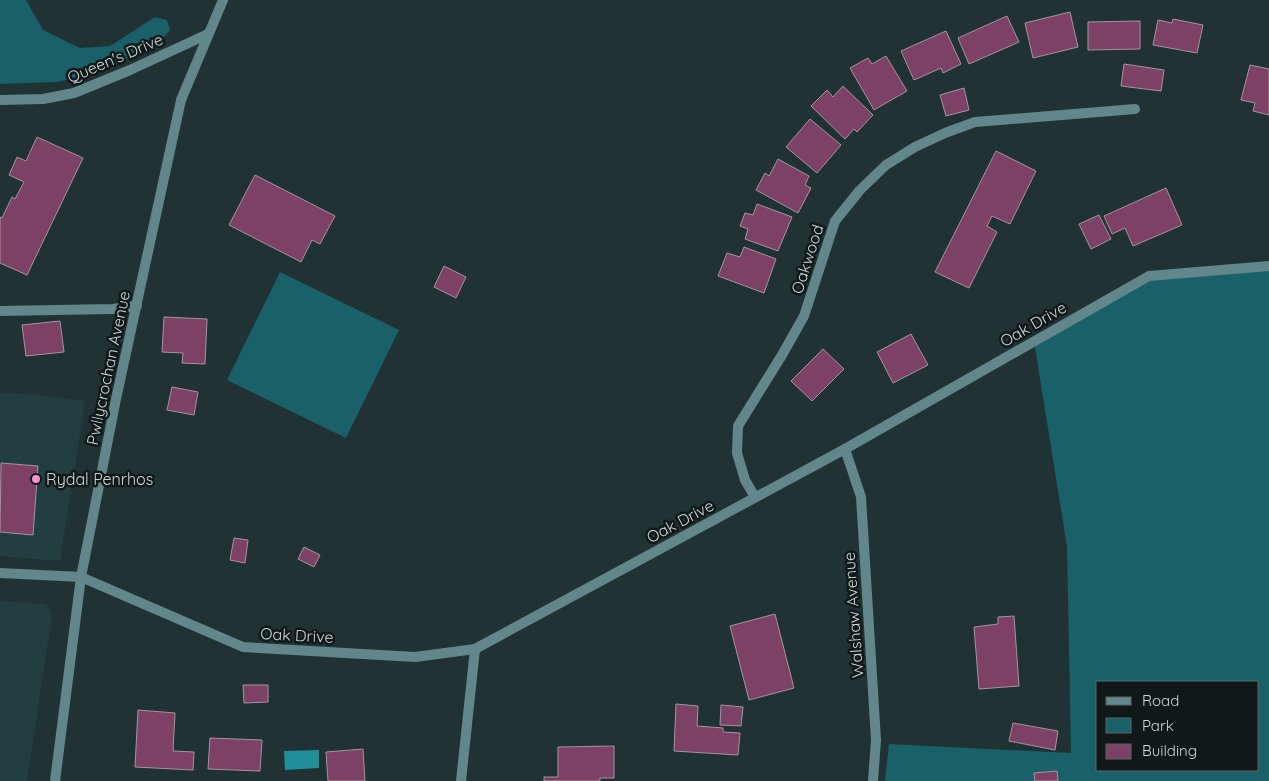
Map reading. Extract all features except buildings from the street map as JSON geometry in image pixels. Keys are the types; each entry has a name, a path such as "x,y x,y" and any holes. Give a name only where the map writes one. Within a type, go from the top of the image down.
{"street":[{"name":"Pwllycrochan Avenue","path":"55,781 80,577 181,100 223,0"},
{"name":"Queen's Drive","path":"0,100 43,99 74,93 130,70 208,34"},
{"name":"Oakwood","path":"755,497 745,480 736,453 738,426 804,316 835,221 860,190 886,166 915,147 975,122 1134,109"},
{"name":"Oak Drive","path":"80,577 243,647 415,657 475,649 844,449 1149,276 1269,266"},
{"path":"0,311 112,309 137,306"},
{"name":"Walshaw Avenue","path":"844,449 861,497 876,740 873,781"},
{"path":"0,573 80,577"},
{"path":"461,781 475,649"}],"shaded area":[{"name":"Rydal Penrhos","path":"0,393 31,394 85,401 60,561 0,556"},
{"path":"0,601 44,604 49,606 52,615 27,781 0,781"},
{"path":"319,750 319,768 285,770 284,751"}],"green space":[{"path":"0,0 26,0 43,30 80,48 110,46 155,17 167,20 170,30 157,44 99,72 57,82 0,84"},
{"path":"1269,266 1269,781 885,781 889,744 1071,753 1067,547 1034,341 1149,276"},
{"path":"280,272 399,330 346,438 227,380"}],"place":[{"name":"Rydal Penrhos","path":"36,479"}]}
